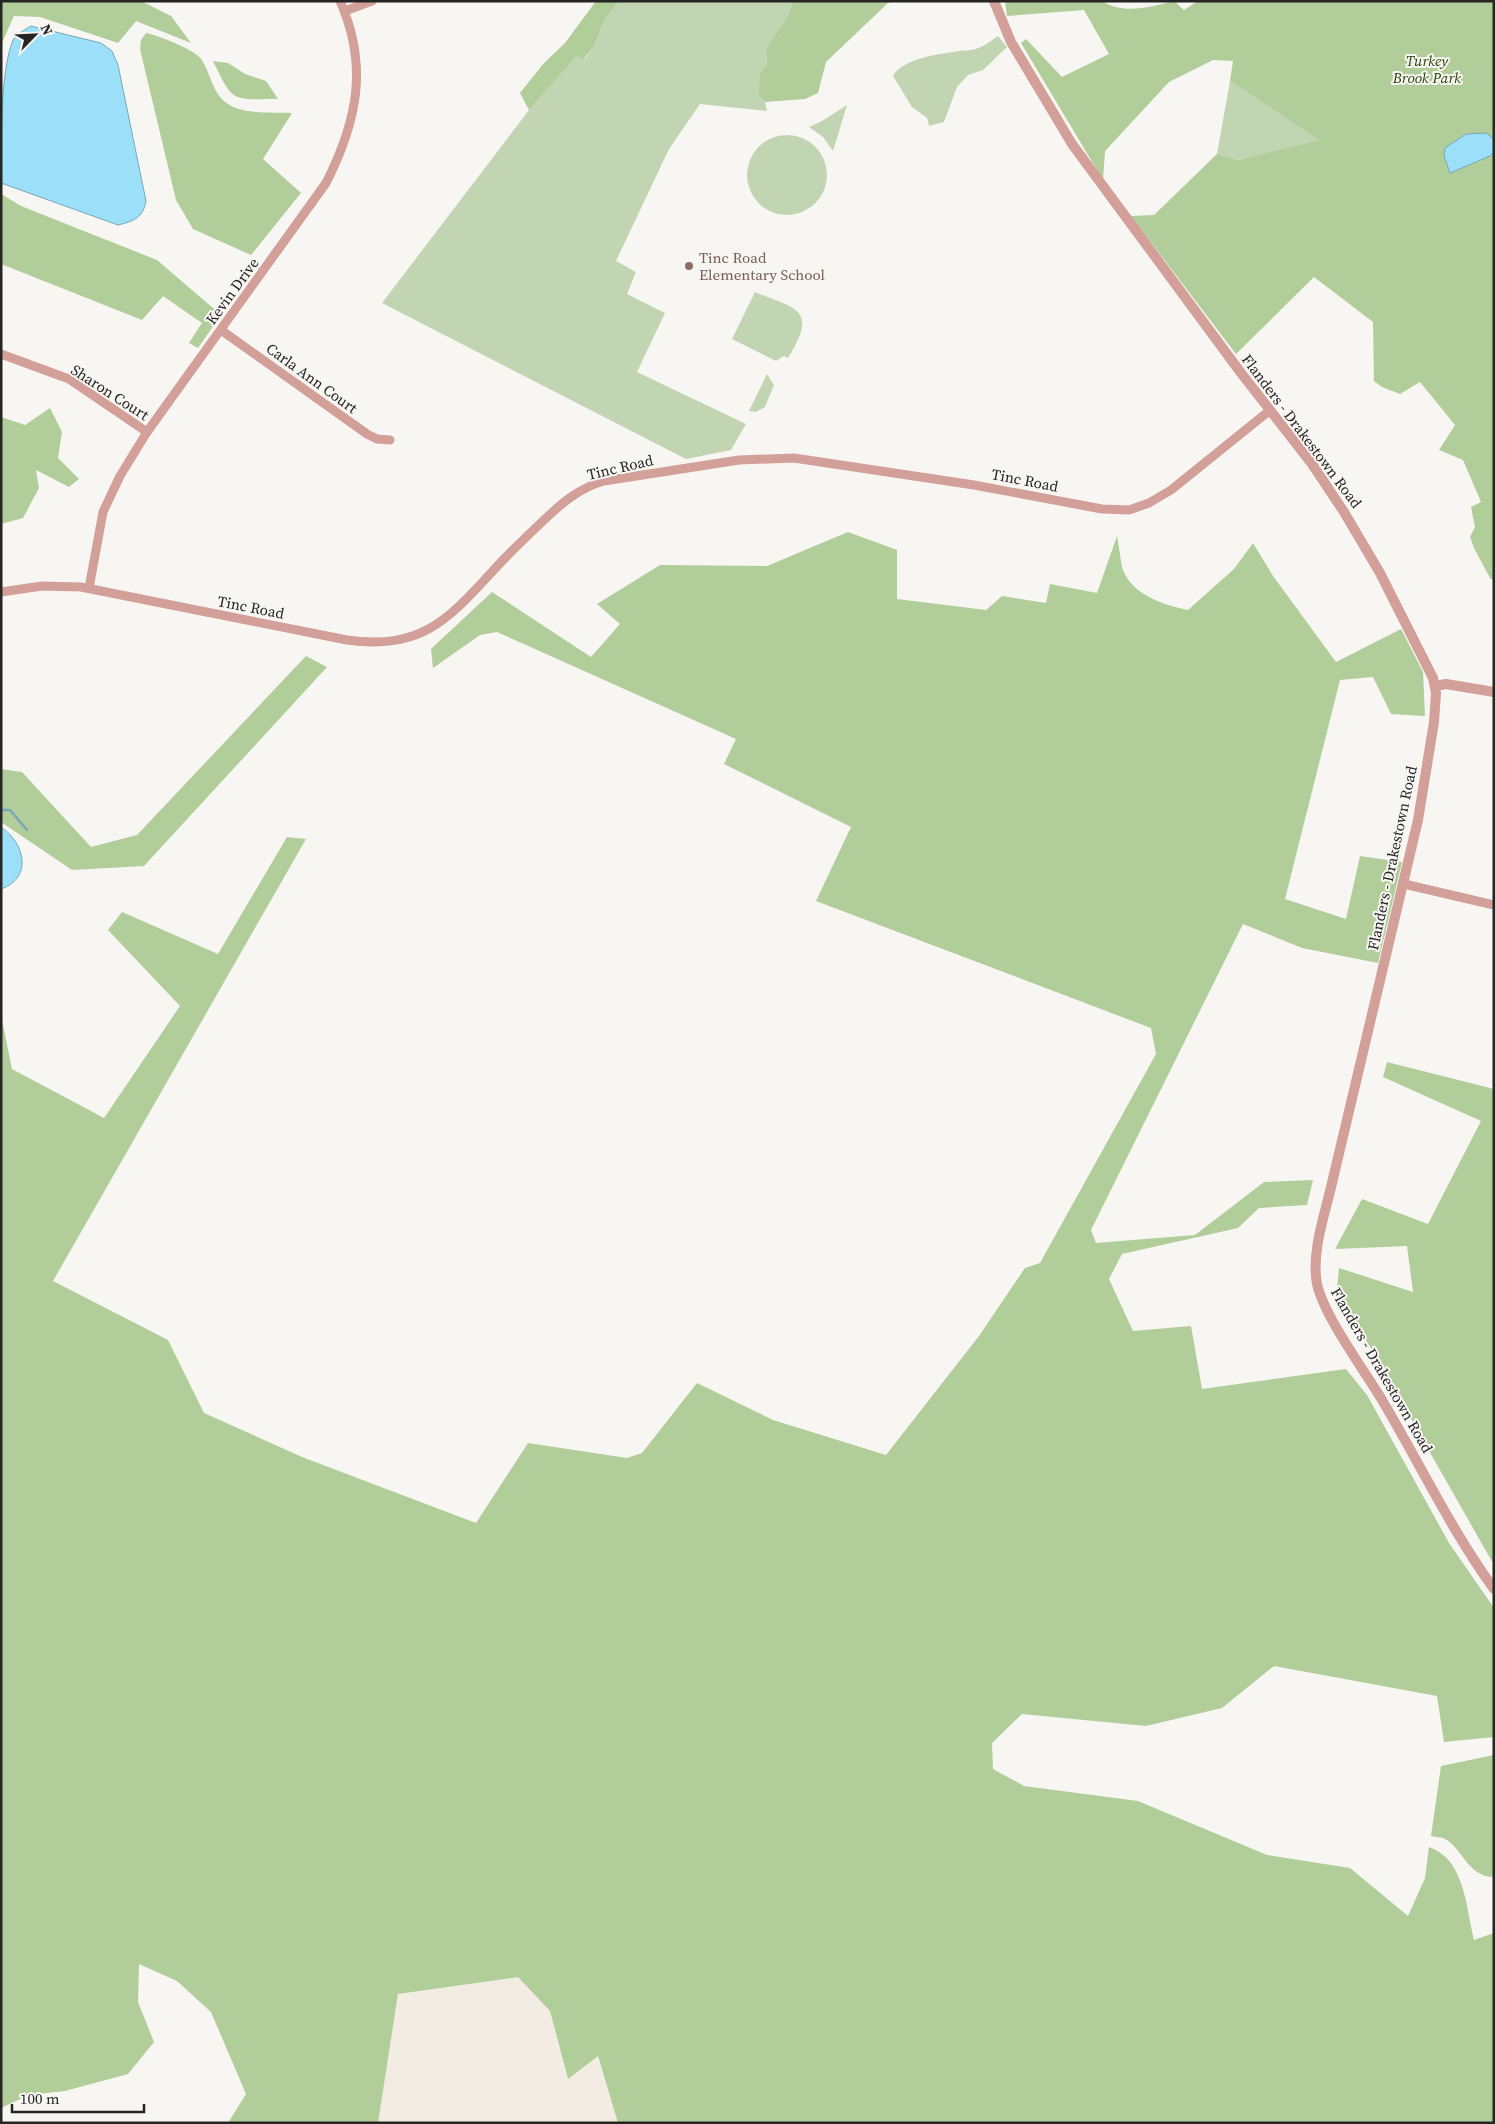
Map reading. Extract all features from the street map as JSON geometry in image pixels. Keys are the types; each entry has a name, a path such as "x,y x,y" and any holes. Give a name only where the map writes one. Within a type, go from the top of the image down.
{"street":[{"name":"Kevin Drive","path":"89,588 104,512 114,486 147,432 326,183 340,158 352,120 357,85 354,50 345,11 340,1"},
{"path":"345,11 372,1"},
{"name":"Flanders - Drakestown Road","path":"994,1 1011,42 1072,144 1269,411 1316,470 1362,539 1426,662 1435,686 1434,722 1427,770 1404,884 1324,1222 1318,1252 1316,1278 1329,1312 1393,1418 1458,1534 1494,1590"},
{"name":"Carla Ann Court","path":"221,330 367,434 377,439 390,440"},
{"name":"Sharon Court","path":"1,354 69,379 147,432"},
{"name":"Tinc Road","path":"1,592 42,586 89,588 347,640 389,641 421,632 446,619 561,504 583,489 604,481 739,460 794,458 974,485 1102,509 1128,510 1143,506 1163,495 1269,411"},
{"path":"1435,686 1446,684 1494,692"},
{"path":"1404,884 1494,905"}],"shaded area":[{"path":"518,1977 550,2011 567,2079 597,2056 618,2123 378,2123 398,1994"}],"green space":[{"path":"1,1 141,1 171,16 191,43 136,21 118,43 40,17 14,16 1,45"},
{"path":"596,1 619,1 604,21 594,46 584,59 576,56 529,110 520,93 544,63 565,43"},
{"path":"619,1 793,1 787,16 766,49 767,64 760,74 758,95 765,102 767,111 700,104 669,149 616,261 636,272 627,294 665,313 637,372 746,424 731,450 686,459 382,303 529,110 576,55 585,59 594,46 604,21"},
{"path":"793,1 896,1 888,3 826,62 818,93 805,99 765,102 758,95 760,74 767,64 766,49 787,16"},
{"name":"Turkey Brook Park","path":"1005,1 1102,1 1119,8 1128,9 1174,1 1184,10 1198,1 1494,1 1494,581 1490,578 1470,537 1475,527 1471,507 1481,502 1463,460 1439,450 1455,425 1420,382 1400,394 1382,387 1374,381 1373,322 1314,277 1236,354 1131,216 1154,215 1217,154 1238,160 1319,140 1230,81 1233,61 1213,60 1169,82 1105,151 1103,180 1021,43 1026,39 1062,77 1109,54 1084,10 1007,16"},
{"path":"146,33 175,43 197,55 201,59 218,95 235,108 268,113 292,113 263,159 301,193 251,255 193,229 176,200 140,49 141,40"},
{"path":"998,36 1007,47 983,70 968,75 957,87 944,122 929,126 927,118 912,107 893,76 898,70 913,61 932,55 976,49"},
{"path":"213,61 228,63 245,74 266,81 278,99 251,99 236,96 225,85"},
{"path":"1230,81 1320,140 1238,160 1217,154"},
{"path":"847,105 833,151 823,137 809,127"},
{"path":"787,135 802,138 815,147 824,160 827,175 824,190 815,203 802,212 787,215 772,212 759,203 750,190 747,175 750,160 759,147 772,138"},
{"path":"1,194 21,206 157,260 221,315 198,348 189,343 202,323 163,296 142,320 1,264"},
{"path":"755,292 783,303 799,313 802,320 802,330 788,358 784,356 776,361 732,339"},
{"path":"767,374 774,385 765,407 756,412 749,411"},
{"path":"50,408 62,432 58,458 79,479 69,487 36,470 39,488 23,518 1,524 1,417 25,425"},
{"path":"848,532 897,550 897,599 986,610 1002,596 1046,603 1050,584 1097,593 1117,536 1122,567 1132,584 1149,597 1168,605 1188,610 1234,569 1253,543 1273,576 1336,662 1401,629 1423,672 1425,716 1391,714 1373,677 1340,680 1285,899 1346,919 1360,856 1402,862 1378,963 1302,948 1243,924 1091,1230 1096,1243 1195,1235 1264,1182 1313,1180 1307,1205 1259,1208 1238,1228 1122,1254 1109,1279 1133,1331 1191,1326 1202,1389 1346,1369 1367,1395 1449,1543 1494,1608 1494,1737 1444,1742 1437,1696 1274,1666 1222,1708 1146,1726 1022,1714 992,1743 993,1769 1024,1786 1138,1801 1267,1855 1350,1868 1408,1916 1425,1878 1429,1847 1441,1853 1457,1873 1462,1886 1474,1940 1494,1933 1494,2123 618,2123 598,2056 568,2079 550,2011 518,1977 398,1994 378,2123 228,2123 246,2094 211,2012 177,1981 139,1964 138,2002 154,2042 128,2074 65,2091 29,2095 1,2108 1,1015 12,1069 104,1118 180,1006 108,930 122,912 218,954 287,837 306,839 53,1281 168,1340 204,1413 302,1457 476,1523 528,1443 627,1458 642,1453 697,1383 773,1420 886,1455 979,1336 1025,1268 1040,1263 1156,1054 1151,1028 816,901 851,827 724,764 736,739 497,632 480,635 433,668 431,649 492,592 591,657 620,624 597,604 660,565 767,566"},
{"path":"306,656 327,667 144,866 72,870 1,822 1,769 22,772 91,847 137,835"},
{"path":"1387,1062 1494,1089 1494,1565 1337,1289 1339,1268 1413,1292 1407,1246 1335,1249 1362,1199 1428,1224 1481,1121 1383,1077"},
{"path":"1494,1755 1494,1877 1485,1876 1477,1872 1450,1842 1443,1838 1431,1836 1441,1766"}],"water":[{"path":"31,26 101,43 112,51 118,65 146,201 143,211 137,218 118,225 1,183 3,89 9,54 13,40"},
{"path":"1486,133 1493,138 1494,152 1490,156 1450,173 1444,156 1445,148 1466,134"},
{"path":"1,827 16,842 22,860 18,877 11,884 1,889"}],"waterway":[{"path":"1,810 10,810 27,830"}],"place":[{"name":"Tinc Road Elementary School","path":"689,266"}]}
